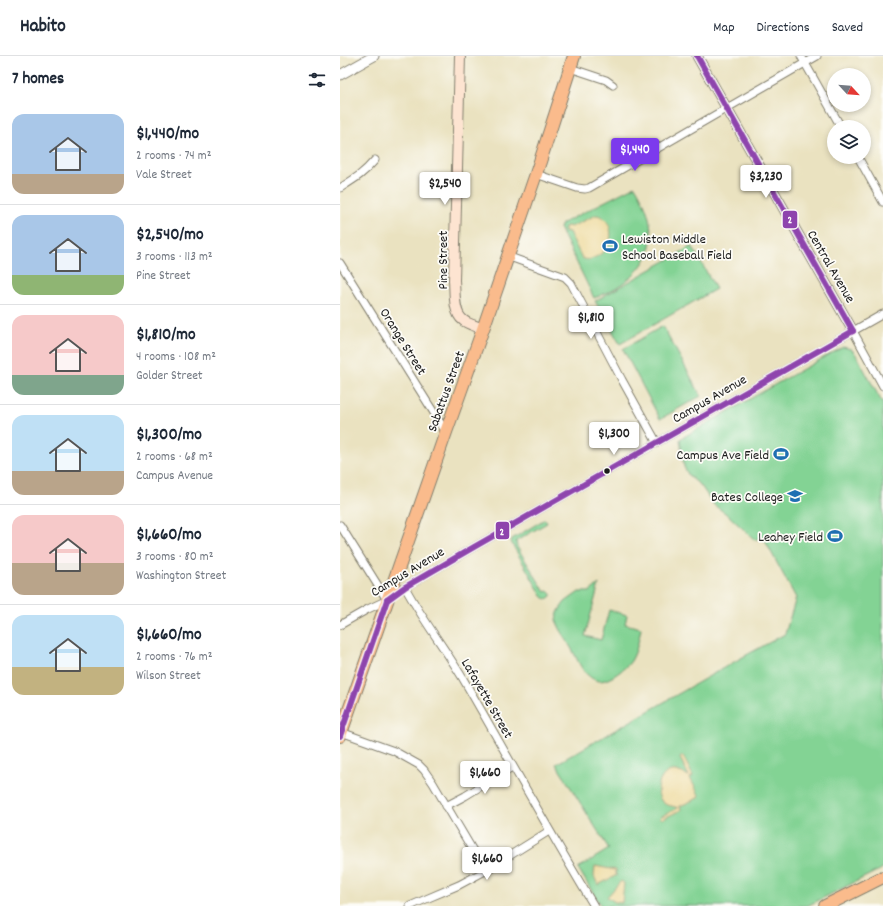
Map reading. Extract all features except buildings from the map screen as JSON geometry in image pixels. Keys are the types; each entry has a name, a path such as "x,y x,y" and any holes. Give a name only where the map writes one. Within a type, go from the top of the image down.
{"main road":[{"name":"Pine Street","path":"460,56 454,280 456,305 458,315 463,320 483,329"},
{"name":"Sabattus Street","path":"341,734 483,329 536,174 572,62"},
{"path":"827,906 883,877"}],"street":[{"path":"340,75 374,56"},
{"name":"Central Avenue","path":"698,56 883,386"},
{"path":"536,174 578,188 589,188 726,108 803,59 816,56"},
{"path":"803,59 837,120"},
{"path":"572,62 613,84"},
{"path":"340,188 358,177 375,160"},
{"path":"862,164 883,202"},
{"path":"507,256 565,277 571,283 657,443"},
{"name":"Orange Street","path":"340,264 446,432"},
{"name":"Campus Avenue","path":"340,624 387,600 405,587 883,314"},
{"path":"340,524 387,600"},
{"name":"Lafayette Street","path":"405,587 461,676 549,831 594,906"},
{"path":"341,734 394,752 419,765 424,770 485,871"},
{"path":"446,806 512,767"},
{"path":"410,906 459,885 485,871 549,831"}],"green space":[{"name":"Lewiston Middle School Baseball Field","path":"635,186 646,208 649,219 651,242 648,254 630,278 616,288 594,298 560,228 562,224 567,221"},
{"path":"692,246 716,289 620,344 595,301"},
{"path":"663,326 701,396 660,419 623,349"},
{"name":"Bates College","path":"843,347 851,349 855,353 883,404 883,868 807,906 601,906 578,868 609,849 556,764 785,634 796,598 763,537 755,540 728,515 714,505 701,486 689,476 684,467 680,439"},
{"path":"545,519 547,523 516,541 517,547 545,592 547,591 551,594 549,598 546,599 542,596 511,542 512,539"},
{"path":"599,584 585,636 601,640 609,610 627,615 625,624 641,628 639,641 631,661 617,674 600,681 592,678 582,669 556,620 560,609 565,602 579,592 589,592"}],"sand":[{"path":"596,215 601,216 608,222 611,237 607,248 604,251 588,260 582,258 569,232 565,231 565,227 571,227"},
{"path":"683,756 693,776 690,778 699,795 698,798 680,806 681,810 662,819 660,817 678,808 665,804 661,800 658,789 659,783 670,771 676,771 689,776 680,758"},
{"path":"595,866 616,870 617,871 615,871 615,874 617,875 598,885 594,876"},
{"path":"621,881 624,883 622,903 615,902 607,897"}],"transit line":[{"name":"2","path":"697,56 853,331"},
{"name":"2","path":"387,600 405,587 474,547 853,331"},
{"name":"2","path":"340,736 387,600"}],"place":[{"name":"Lewiston Middle School Baseball Field","path":"610,246"},
{"name":"Campus Ave Field","path":"781,454"},
{"name":"Bates College","path":"795,496"},
{"name":"Leahey Field","path":"835,536"}]}
